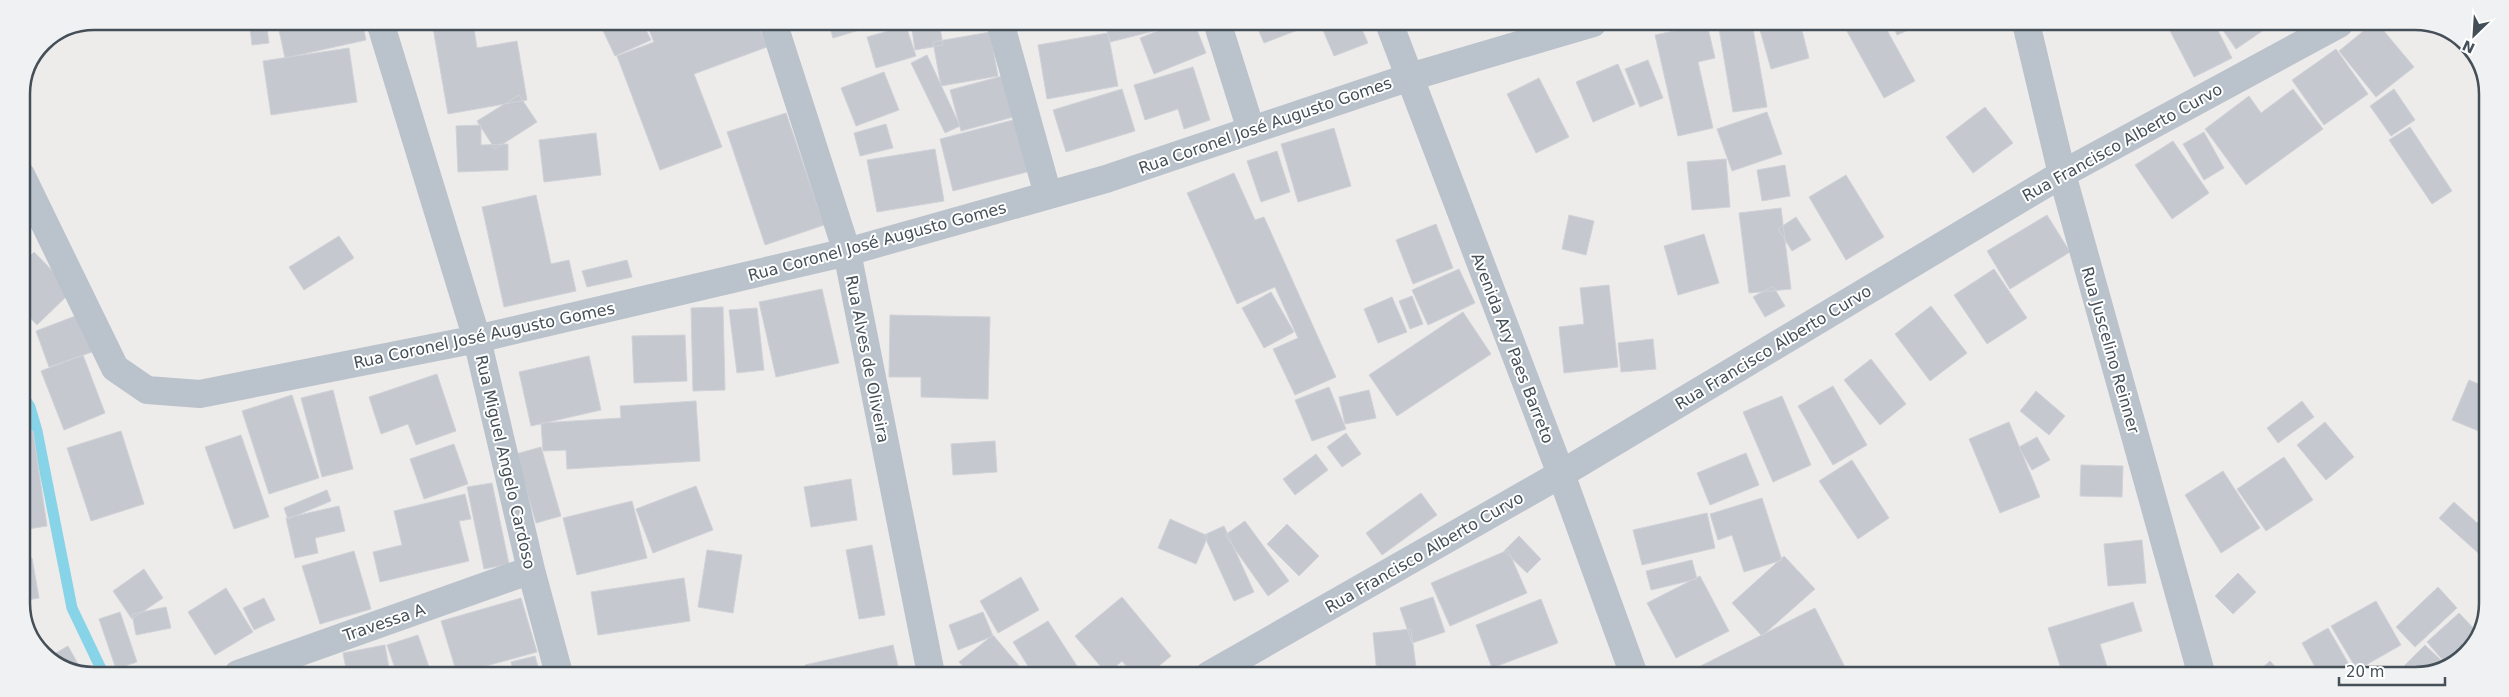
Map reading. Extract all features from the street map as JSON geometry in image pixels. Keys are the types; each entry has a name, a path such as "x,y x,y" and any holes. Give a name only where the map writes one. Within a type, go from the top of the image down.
{"street":[{"name":"Rua Miguel Angelo Cardoso","path":"382,30 477,339 531,570 557,667"},
{"name":"Rua Alves de Oliveira","path":"776,30 847,252 930,667"},
{"path":"1002,30 1048,195"},
{"path":"1220,30 1252,130"},
{"name":"Avenida Ary Paes Barreto","path":"1392,30 1562,474 1631,667"},
{"name":"Rua Coronel José Augusto Gomes","path":"30,193 115,368 147,390 200,394 477,339 847,252 1106,179 1410,77 1569,30"},
{"name":"Rua Juscelino Reinner","path":"2028,30 2062,174 2199,667"},
{"name":"Rua Francisco Alberto Curvo","path":"1221,667 1562,474 2062,174 2328,30"},
{"name":"Travessa A","path":"258,667 531,570"}],"building":[{"path":"250,30 267,30 269,43 252,45"},
{"path":"279,30 364,30 366,40 285,58"},
{"path":"433,30 474,30 477,48 517,41 527,100 448,114"},
{"path":"603,30 646,30 651,40 615,56"},
{"path":"649,30 760,30 767,47 694,74 722,147 660,170 617,56 654,42"},
{"path":"830,30 860,30 833,38"},
{"path":"892,30 907,30 916,56 876,68 867,37"},
{"path":"912,30 940,30 943,45 915,50"},
{"path":"1107,30 1158,30 1110,42"},
{"path":"1160,30 1197,30 1206,53 1154,74 1140,38"},
{"path":"1258,30 1298,30 1264,43"},
{"path":"1323,30 1362,30 1368,43 1334,56"},
{"path":"1679,30 1708,30 1715,58 1698,62 1713,128 1678,136 1655,35"},
{"path":"1719,30 1753,30 1767,107 1733,112"},
{"path":"1760,30 1802,30 1809,58 1771,69"},
{"path":"1846,30 1887,30 1915,81 1884,98"},
{"path":"1895,30 1909,30 1897,35"},
{"path":"2170,30 2218,30 2232,58 2194,77"},
{"path":"2223,30 2264,30 2236,49"},
{"path":"2365,30 2383,30 2414,67 2376,97 2339,51"},
{"path":"990,32 998,76 941,86 933,42"},
{"path":"1108,33 1118,86 1047,99 1038,45"},
{"path":"349,48 357,102 271,115 263,61"},
{"path":"2336,49 2368,94 2324,125 2292,80"},
{"path":"927,55 960,126 945,133 911,63"},
{"path":"1648,60 1663,98 1640,107 1625,69"},
{"path":"1618,64 1635,104 1593,122 1576,82"},
{"path":"1193,67 1210,120 1184,129 1178,109 1145,120 1134,85"},
{"path":"884,72 899,110 856,126 841,88"},
{"path":"1006,75 1017,116 961,131 950,90"},
{"path":"1539,78 1569,137 1536,153 1507,94"},
{"path":"1122,89 1135,131 1066,152 1053,110"},
{"path":"2293,89 2323,129 2246,185 2205,129 2249,96 2261,113"},
{"path":"2394,89 2415,120 2391,136 2370,106"},
{"path":"519,95 537,122 495,149 477,121"},
{"path":"1985,107 2013,143 1973,173 1946,137"},
{"path":"1767,112 1782,154 1732,171 1717,129"},
{"path":"786,113 824,225 765,245 727,132"},
{"path":"1017,119 1031,171 953,191 940,139"},
{"path":"886,124 893,148 860,156 854,133"},
{"path":"481,125 481,145 508,144 508,170 458,172 456,126"},
{"path":"2410,127 2452,191 2432,204 2389,140"},
{"path":"1334,128 1351,186 1298,202 1281,144"},
{"path":"2204,132 2224,168 2204,180 2183,144"},
{"path":"596,133 601,175 544,182 539,140"},
{"path":"2173,141 2209,193 2172,219 2135,165"},
{"path":"935,149 944,201 877,212 867,160"},
{"path":"1277,151 1290,192 1261,202 1247,161"},
{"path":"1726,159 1730,207 1692,210 1687,162"},
{"path":"1785,165 1790,196 1762,201 1757,170"},
{"path":"1234,173 1255,220 1264,217 1336,377 1295,395 1273,349 1298,338 1275,287 1237,304 1187,193"},
{"path":"1846,175 1884,237 1846,260 1809,197"},
{"path":"536,195 551,264 569,260 576,291 504,307 482,207"},
{"path":"1781,208 1791,289 1749,293 1739,213"},
{"path":"1569,215 1594,221 1586,255 1562,249"},
{"path":"2047,215 2070,252 2010,289 1987,251"},
{"path":"1796,217 1811,240 1792,251 1778,229"},
{"path":"1436,224 1453,268 1413,284 1396,240"},
{"path":"1704,234 1719,283 1678,295 1664,246"},
{"path":"339,236 354,258 304,290 289,267"},
{"path":"34,252 72,291 37,325 30,318 30,256"},
{"path":"627,260 632,277 587,287 582,271"},
{"path":"1459,269 1475,303 1428,325 1412,290"},
{"path":"1994,269 2027,318 1987,344 1954,295"},
{"path":"1609,285 1618,367 1564,373 1559,327 1584,324 1580,288"},
{"path":"1773,286 1785,306 1765,317 1753,297"},
{"path":"822,289 839,363 776,377 759,302"},
{"path":"1271,292 1294,332 1264,348 1242,308"},
{"path":"1412,296 1423,324 1410,329 1399,301"},
{"path":"1392,297 1407,332 1378,343 1364,309"},
{"path":"1931,306 1967,353 1930,381 1895,334"},
{"path":"723,307 725,390 693,391 691,308"},
{"path":"757,308 764,370 737,373 729,310"},
{"path":"1463,312 1491,354 1397,416 1369,375"},
{"path":"78,315 92,352 49,367 36,331"},
{"path":"890,315 990,317 988,399 921,397 921,377 889,377"},
{"path":"685,335 687,381 634,383 632,336"},
{"path":"1653,339 1656,369 1621,372 1618,343"},
{"path":"83,355 105,413 64,430 41,371"},
{"path":"589,356 601,410 531,426 519,372"},
{"path":"1871,359 1906,404 1880,425 1844,380"},
{"path":"437,374 456,431 416,445 408,424 381,434 369,397"},
{"path":"2469,380 2479,384 2479,431 2452,420"},
{"path":"1833,386 1867,445 1833,465 1798,406"},
{"path":"1329,387 1346,429 1312,441 1295,400"},
{"path":"333,390 353,469 322,477 301,398"},
{"path":"1369,390 1376,418 1345,424 1339,397"},
{"path":"2036,391 2065,416 2049,435 2020,411"},
{"path":"292,395 319,478 269,494 242,411"},
{"path":"1782,396 1811,465 1773,482 1743,412"},
{"path":"696,401 700,461 567,469 566,450 543,451 541,423 621,418 620,406"},
{"path":"2302,401 2314,417 2278,443 2267,428"},
{"path":"2009,422 2040,497 2000,513 1969,439"},
{"path":"2325,422 2354,457 2326,480 2297,445"},
{"path":"30,431 33,431 47,526 30,529"},
{"path":"121,431 144,504 91,521 67,448"},
{"path":"1346,433 1361,454 1342,467 1327,447"},
{"path":"241,435 269,517 234,529 205,447"},
{"path":"2037,437 2050,460 2032,470 2019,447"},
{"path":"995,441 997,472 953,475 951,444"},
{"path":"454,444 468,484 424,499 410,459"},
{"path":"541,447 561,516 536,523 516,454"},
{"path":"1746,453 1759,485 1710,505 1697,473"},
{"path":"1316,454 1328,470 1295,495 1283,479"},
{"path":"2284,457 2313,500 2266,531 2237,489"},
{"path":"1852,460 1889,518 1858,539 1819,481"},
{"path":"2081,465 2123,466 2122,497 2080,496"},
{"path":"2223,471 2260,528 2221,553 2185,495"},
{"path":"851,479 857,520 811,527 804,487"},
{"path":"492,483 509,564 484,569 467,487"},
{"path":"696,486 713,530 653,553 636,509"},
{"path":"327,490 331,501 288,519 284,508"},
{"path":"1421,493 1437,515 1382,555 1366,533"},
{"path":"465,494 471,519 459,521 469,561 380,582 373,552 402,545 394,511"},
{"path":"1762,498 1782,560 1744,572 1732,535 1718,540 1710,514"},
{"path":"632,501 647,558 577,575 563,518"},
{"path":"2454,502 2477,523 2479,521 2479,554 2439,518"},
{"path":"339,506 345,531 315,538 318,553 295,558 286,518"},
{"path":"1707,513 1715,548 1642,565 1633,530"},
{"path":"1170,519 1208,536 1196,564 1158,548"},
{"path":"1245,521 1289,581 1268,596 1225,535"},
{"path":"1287,524 1319,556 1299,576 1267,544"},
{"path":"1224,526 1254,592 1234,601 1204,535"},
{"path":"1519,536 1541,559 1527,573 1504,551"},
{"path":"2142,540 2146,583 2108,586 2104,544"},
{"path":"872,545 885,615 859,619 846,550"},
{"path":"707,550 742,555 733,613 698,607"},
{"path":"1508,550 1527,593 1450,626 1431,583"},
{"path":"354,551 371,609 320,624 302,566"},
{"path":"1784,556 1815,589 1762,636 1732,603"},
{"path":"30,558 32,558 39,598 30,600"},
{"path":"1692,560 1697,579 1651,590 1646,571"},
{"path":"144,569 163,598 132,619 113,591"},
{"path":"2238,573 2256,592 2233,614 2215,596"},
{"path":"1700,576 1729,631 1676,658 1647,603"},
{"path":"1021,577 1039,610 998,633 980,601"},
{"path":"684,578 690,621 598,635 591,592"},
{"path":"2438,587 2457,608 2415,647 2396,627"},
{"path":"226,588 253,632 215,655 188,612"},
{"path":"1122,597 1171,656 1158,667 1127,667 1122,661 1115,667 1101,667 1075,636"},
{"path":"1433,597 1445,632 1412,643 1400,608"},
{"path":"264,598 275,620 254,630 243,608"},
{"path":"521,598 537,652 482,667 455,667 441,621"},
{"path":"1541,599 1558,643 1492,667 1476,625"},
{"path":"2376,601 2401,645 2362,667 2355,667 2331,626"},
{"path":"2133,602 2142,631 2100,644 2107,667 2060,667 2048,628"},
{"path":"166,607 171,628 136,635 132,614"},
{"path":"1815,608 1845,667 1699,667"},
{"path":"120,612 137,662 122,667 115,667 99,619"},
{"path":"983,612 993,636 958,650 949,625"},
{"path":"2459,613 2473,628 2463,645 2454,654 2443,660 2427,642"},
{"path":"1048,621 1077,666 1029,667 1013,642"},
{"path":"2328,628 2351,667 2315,667 2302,643"},
{"path":"1411,629 1416,667 1376,667 1373,633"},
{"path":"418,635 429,667 395,667 387,645"},
{"path":"993,635 1020,667 963,667 959,662"},
{"path":"385,645 389,667 346,667 343,653"},
{"path":"893,645 898,667 805,667 805,665"},
{"path":"2425,645 2442,661 2428,666 2403,667"},
{"path":"68,646 79,665 69,662 55,654"},
{"path":"535,656 538,667 512,667 511,662"},
{"path":"2270,661 2276,667 2263,667"}],"waterway":[{"path":"30,407 37,431 72,608 100,667"}]}
